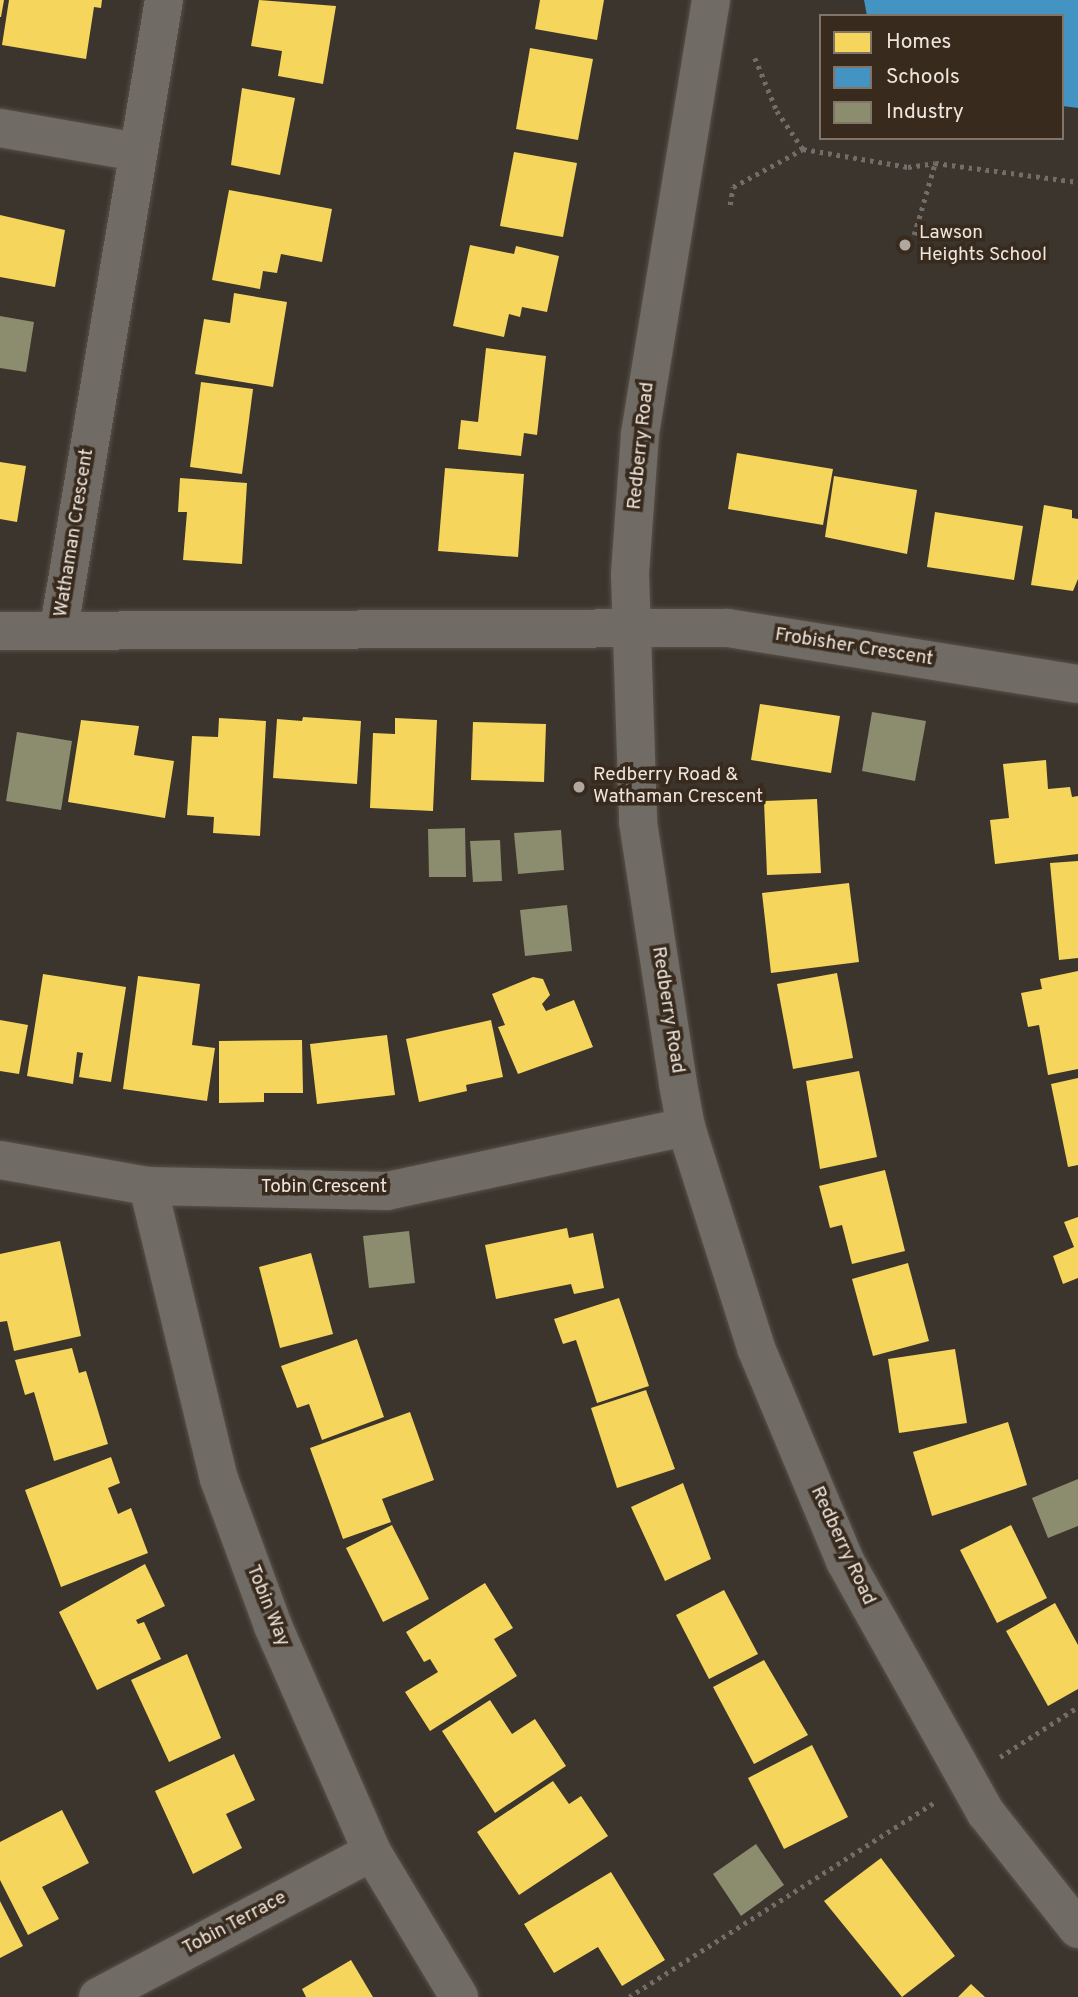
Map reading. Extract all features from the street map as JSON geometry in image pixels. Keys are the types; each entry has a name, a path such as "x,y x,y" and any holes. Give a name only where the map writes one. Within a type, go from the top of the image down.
{"street":[{"name":"Wathaman Crescent","path":"164,0 59,628 629,628"},
{"name":"Redberry Road","path":"711,0 640,433 629,628 638,822 686,1127 756,1348 845,1561 986,1813 1078,1929"},
{"path":"0,128 137,152"},
{"path":"0,631 59,628"},
{"name":"Frobisher Crescent","path":"629,628 728,628 1078,684"},
{"name":"Tobin Crescent","path":"0,1160 148,1186 387,1191 686,1127"},
{"name":"Tobin Way","path":"148,1186 219,1479 273,1626 372,1852 459,1997"},
{"name":"Tobin Terrace","path":"99,1997 372,1852"}],"path":[{"path":"755,58 777,111 803,149"},
{"path":"730,205 733,187 803,149 908,167 934,163 1078,182"},
{"path":"914,235 934,163"},
{"path":"629,1997 967,1782 1078,1707"}],"building: Homes":[{"path":"0,0 4,0 1,17 0,17"},
{"path":"9,0 102,0 101,8 94,7 86,59 2,45"},
{"path":"259,0 336,6 323,84 278,76 282,51 251,46"},
{"path":"540,0 604,0 597,40 535,29"},
{"path":"530,48 593,59 578,140 516,129"},
{"path":"242,88 295,98 280,175 231,165"},
{"path":"514,152 577,163 563,237 500,226"},
{"path":"229,190 332,209 322,262 281,254 277,273 263,271 260,289 212,280"},
{"path":"0,215 65,230 55,287 0,277"},
{"path":"470,245 514,254 516,246 559,256 547,312 522,307 520,317 509,314 504,337 453,326"},
{"path":"234,293 287,302 273,387 195,374 204,319 230,323"},
{"path":"486,348 546,356 537,435 524,433 521,456 458,449 461,420 478,422"},
{"path":"201,382 253,389 242,474 190,467"},
{"path":"737,453 833,469 823,525 728,509"},
{"path":"0,462 26,466 17,522 0,519"},
{"path":"445,468 524,474 518,557 438,551"},
{"path":"834,476 917,490 907,554 825,537"},
{"path":"180,478 247,483 242,564 183,560 187,512 178,512"},
{"path":"1044,505 1072,510 1072,518 1078,519 1078,579 1073,591 1031,585"},
{"path":"935,512 1023,526 1014,580 927,567"},
{"path":"760,704 840,716 831,773 751,760"},
{"path":"303,717 361,721 357,784 273,778 277,719 302,721"},
{"path":"219,718 266,721 260,836 213,833 214,817 187,815 192,736 218,737"},
{"path":"395,718 437,720 433,811 370,808 373,733 395,734"},
{"path":"81,720 139,726 134,755 174,761 165,818 68,802"},
{"path":"473,722 546,724 544,782 471,780"},
{"path":"1046,760 1048,789 1070,787 1072,797 1078,796 1078,854 995,864 990,820 1009,818 1003,764"},
{"path":"817,799 821,873 767,875 764,801"},
{"path":"1078,861 1078,958 1059,960 1050,863"},
{"path":"849,883 859,962 771,973 762,893"},
{"path":"1078,971 1078,1069 1048,1075 1039,1025 1028,1027 1021,993 1042,989 1040,979"},
{"path":"837,973 853,1058 793,1069 777,984"},
{"path":"43,974 126,987 111,1082 79,1077 83,1053 77,1052 73,1084 27,1076"},
{"path":"138,976 200,984 192,1045 215,1048 207,1101 123,1089"},
{"path":"533,977 543,979 550,995 542,1004 546,1011 574,1000 593,1047 518,1074 498,1027 505,1025 492,994"},
{"path":"0,1020 28,1025 19,1074 0,1071"},
{"path":"491,1020 503,1077 466,1085 467,1091 419,1102 406,1039"},
{"path":"387,1035 395,1095 317,1104 310,1044"},
{"path":"302,1040 303,1093 264,1093 264,1102 219,1103 219,1041"},
{"path":"859,1071 877,1157 820,1169 806,1081"},
{"path":"1078,1078 1078,1165 1068,1167 1051,1084"},
{"path":"885,1170 905,1251 852,1264 842,1225 830,1228 819,1186"},
{"path":"1078,1217 1078,1278 1063,1284 1053,1256 1074,1247 1064,1222"},
{"path":"567,1228 569,1238 593,1233 604,1288 574,1294 571,1284 496,1299 485,1245"},
{"path":"60,1241 81,1336 14,1351 7,1321 0,1322 0,1254"},
{"path":"311,1253 333,1334 280,1348 259,1267"},
{"path":"908,1263 929,1341 873,1356 852,1279"},
{"path":"619,1298 649,1386 597,1403 576,1340 563,1344 554,1319"},
{"path":"357,1339 384,1417 322,1440 309,1404 297,1408 281,1366"},
{"path":"72,1348 79,1373 86,1371 108,1444 54,1461 34,1392 25,1395 15,1360"},
{"path":"955,1349 967,1423 899,1433 888,1359"},
{"path":"646,1390 675,1469 617,1488 591,1408"},
{"path":"410,1412 434,1480 382,1499 391,1522 343,1539 310,1448"},
{"path":"1008,1422 1027,1485 932,1516 913,1452"},
{"path":"111,1457 120,1483 108,1488 118,1514 131,1508 148,1553 61,1587 25,1490"},
{"path":"683,1483 711,1559 665,1581 631,1507"},
{"path":"392,1525 429,1599 383,1622 346,1548"},
{"path":"1011,1525 1047,1598 997,1623 960,1550"},
{"path":"145,1564 165,1606 136,1620 138,1624 144,1622 161,1659 97,1690 59,1612"},
{"path":"485,1583 513,1628 494,1639 517,1676 430,1731 405,1692 438,1672 430,1659 424,1662 406,1632"},
{"path":"724,1590 758,1654 709,1679 676,1615"},
{"path":"1055,1603 1078,1645 1078,1689 1048,1706 1006,1631"},
{"path":"187,1654 221,1738 169,1762 131,1680"},
{"path":"764,1660 808,1735 754,1764 713,1687"},
{"path":"490,1700 512,1734 535,1719 566,1766 495,1813 442,1731"},
{"path":"812,1745 848,1817 784,1849 748,1778"},
{"path":"234,1754 255,1800 226,1814 242,1848 193,1874 155,1791"},
{"path":"553,1781 569,1804 581,1796 608,1836 519,1895 477,1832"},
{"path":"62,1810 89,1863 42,1887 59,1919 28,1935 0,1880 0,1842"},
{"path":"881,1858 955,1956 902,1997 824,1901"},
{"path":"611,1872 665,1960 622,1986 598,1947 554,1973 524,1924"},
{"path":"0,1901 23,1946 0,1958"},
{"path":"351,1960 373,1997 306,1997 302,1989"},
{"path":"971,1984 985,1997 958,1997"}],"building: Schools":[{"path":"864,0 1078,0 1078,108 1064,106 1064,14 867,14"}],"building: Industry":[{"path":"0,316 34,322 26,372 0,368"},
{"path":"872,712 926,721 915,781 862,771"},
{"path":"17,732 72,741 61,810 6,801"},
{"path":"465,828 466,877 429,877 428,829"},
{"path":"561,830 564,870 518,874 514,833"},
{"path":"500,840 502,881 473,882 470,841"},
{"path":"567,905 572,951 525,956 520,910"},
{"path":"409,1231 415,1283 369,1288 363,1236"},
{"path":"1078,1479 1078,1526 1048,1538 1032,1498"},
{"path":"756,1844 784,1885 741,1916 713,1874"}],"place":[{"name":"Lawson Heights School","path":"905,245"},
{"name":"Redberry Road & Wathaman Crescent","path":"579,787"}]}
